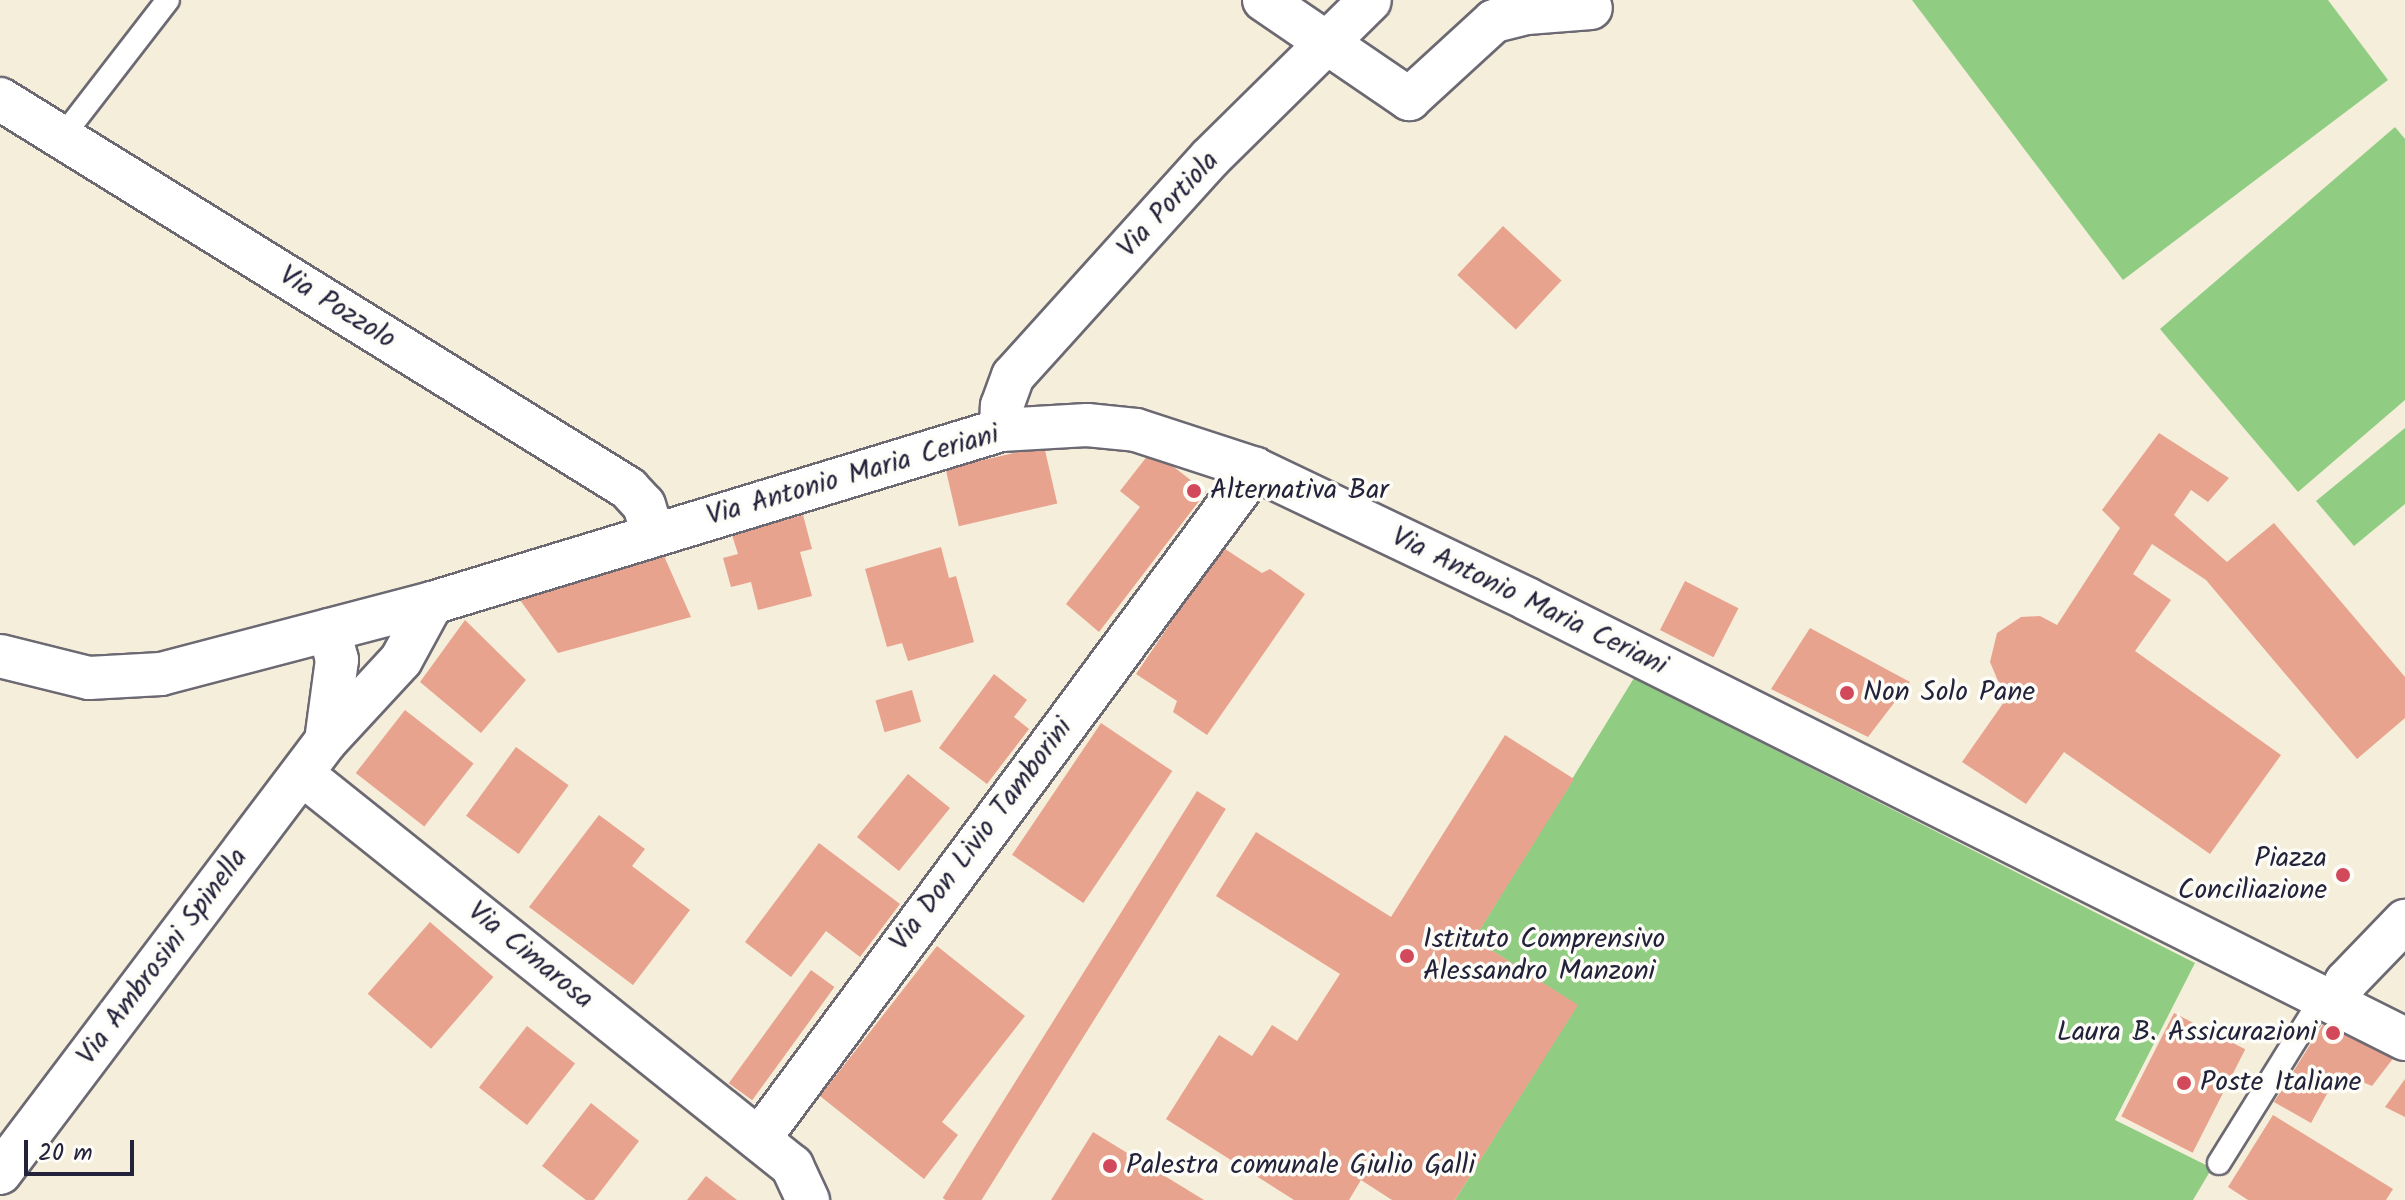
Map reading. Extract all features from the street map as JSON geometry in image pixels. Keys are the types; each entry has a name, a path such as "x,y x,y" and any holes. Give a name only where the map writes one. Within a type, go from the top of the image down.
{"street":[{"path":"1264,0 1330,41 1409,99 1494,21 1591,8"},
{"name":"Via Portiola","path":"1001,430 1013,376 1211,157 1370,0"},
{"name":"Via Pozzolo","path":"0,99 628,488 644,505 653,535"},
{"name":"Via Antonio Maria Ceriani","path":"0,656 65,675 137,677 432,603 1001,430 1087,425 1136,430 1255,469 2405,1039"},
{"name":"Via Don Livio Tamborini","path":"759,1139 1255,469"},
{"name":"Via Ambrosini Spinella","path":"0,1173 326,741 401,660 432,603"},
{"name":"Via Ambrosini Spinella","path":"326,741 337,660 329,630"},
{"name":"Via Cimarosa","path":"302,774 759,1139"},
{"path":"2405,921 2346,982 2337,1003 2405,1010"},
{"path":"759,1139 792,1166 808,1200"}],"lane":[{"path":"62,137 168,0"},
{"path":"2219,1163 2337,1003"}],"green space":[{"path":"1912,0 2328,0 2388,80 2123,280"},
{"path":"2395,127 2405,139 2405,400 2298,492 2160,329"},
{"path":"2405,428 2405,504 2354,546 2316,501"},
{"path":"1634,678 2195,963 2115,1120 2212,1168 2193,1200 1455,1200 1577,1005 1474,939"}],"building":[{"path":"1503,226 1562,281 1516,330 1457,275"},
{"path":"2159,433 2229,478 2208,502 2191,490 2174,515 2227,562 2274,523 2405,677 2405,718 2357,759 2206,580 2152,544 2133,574 2171,600 2135,651 2281,755 2210,854 2064,752 2026,804 1962,762 2011,692 1998,681 1990,662 1997,633 2021,617 2040,616 2057,625 2120,528 2102,510"},
{"path":"1044,446 1057,503 959,526 946,469"},
{"path":"1152,450 1206,492 1099,632 1066,604 1140,507 1120,491"},
{"path":"803,515 812,549 800,552 812,596 758,610 751,582 731,587 723,558 738,554 732,535"},
{"path":"941,547 949,578 956,576 974,642 908,661 902,643 887,647 865,569"},
{"path":"1222,547 1262,573 1270,569 1305,594 1207,735 1173,712 1177,701 1136,674"},
{"path":"664,556 691,617 558,653 520,600"},
{"path":"1685,581 1738,608 1713,657 1660,630"},
{"path":"465,620 526,680 481,733 420,682"},
{"path":"1810,628 1910,682 1868,737 1771,689"},
{"path":"994,674 1027,700 1014,717 1029,729 987,784 939,748"},
{"path":"912,690 921,722 885,732 875,700"},
{"path":"405,710 474,764 424,827 356,773"},
{"path":"1101,723 1172,771 1083,903 1012,855"},
{"name":"Istituto Comprensivo Alessandro Manzoni","path":"1505,735 1574,779 1474,939 1578,1005 1455,1200 1392,1200 1361,1180 1349,1200 1294,1200 1166,1119 1219,1035 1252,1056 1272,1025 1297,1041 1340,974 1216,896 1256,832 1391,917"},
{"path":"516,747 569,785 519,854 466,816"},
{"path":"908,774 950,808 899,871 857,837"},
{"path":"1197,791 1226,809 982,1200 943,1198"},
{"path":"599,815 645,849 632,866 690,910 633,985 529,907"},
{"path":"819,843 900,904 860,957 826,931 791,977 745,942"},
{"path":"430,922 493,977 431,1049 368,994"},
{"path":"937,946 1025,1016 942,1122 958,1135 924,1179 820,1096"},
{"path":"811,970 834,987 752,1100 729,1083"},
{"name":"Poste Italiane","path":"2174,1013 2245,1049 2193,1153 2121,1116"},
{"path":"2325,1021 2395,1056 2372,1086 2339,1072 2311,1123 2274,1102"},
{"path":"527,1026 575,1064 527,1125 479,1087"},
{"path":"2405,1079 2405,1117 2385,1107"},
{"path":"591,1103 639,1141 594,1200 586,1200 542,1166"},
{"path":"2273,1115 2393,1189 2386,1200 2248,1200 2228,1187"},
{"name":"Palestra comunale Giulio Galli","path":"1093,1132 1204,1200 1051,1200"},
{"path":"706,1176 737,1200 687,1200"}],"place":[{"name":"Alternativa Bar","path":"1194,491"},
{"name":"Non Solo Pane","path":"1847,693"},
{"name":"Piazza Conciliazione","path":"2343,875"},
{"name":"Istituto Comprensivo Alessandro Manzoni","path":"1407,956"},
{"name":"Laura B. Assicurazioni","path":"2333,1033"},
{"name":"Poste Italiane","path":"2184,1083"},
{"name":"Palestra comunale Giulio Galli","path":"1110,1166"}]}
